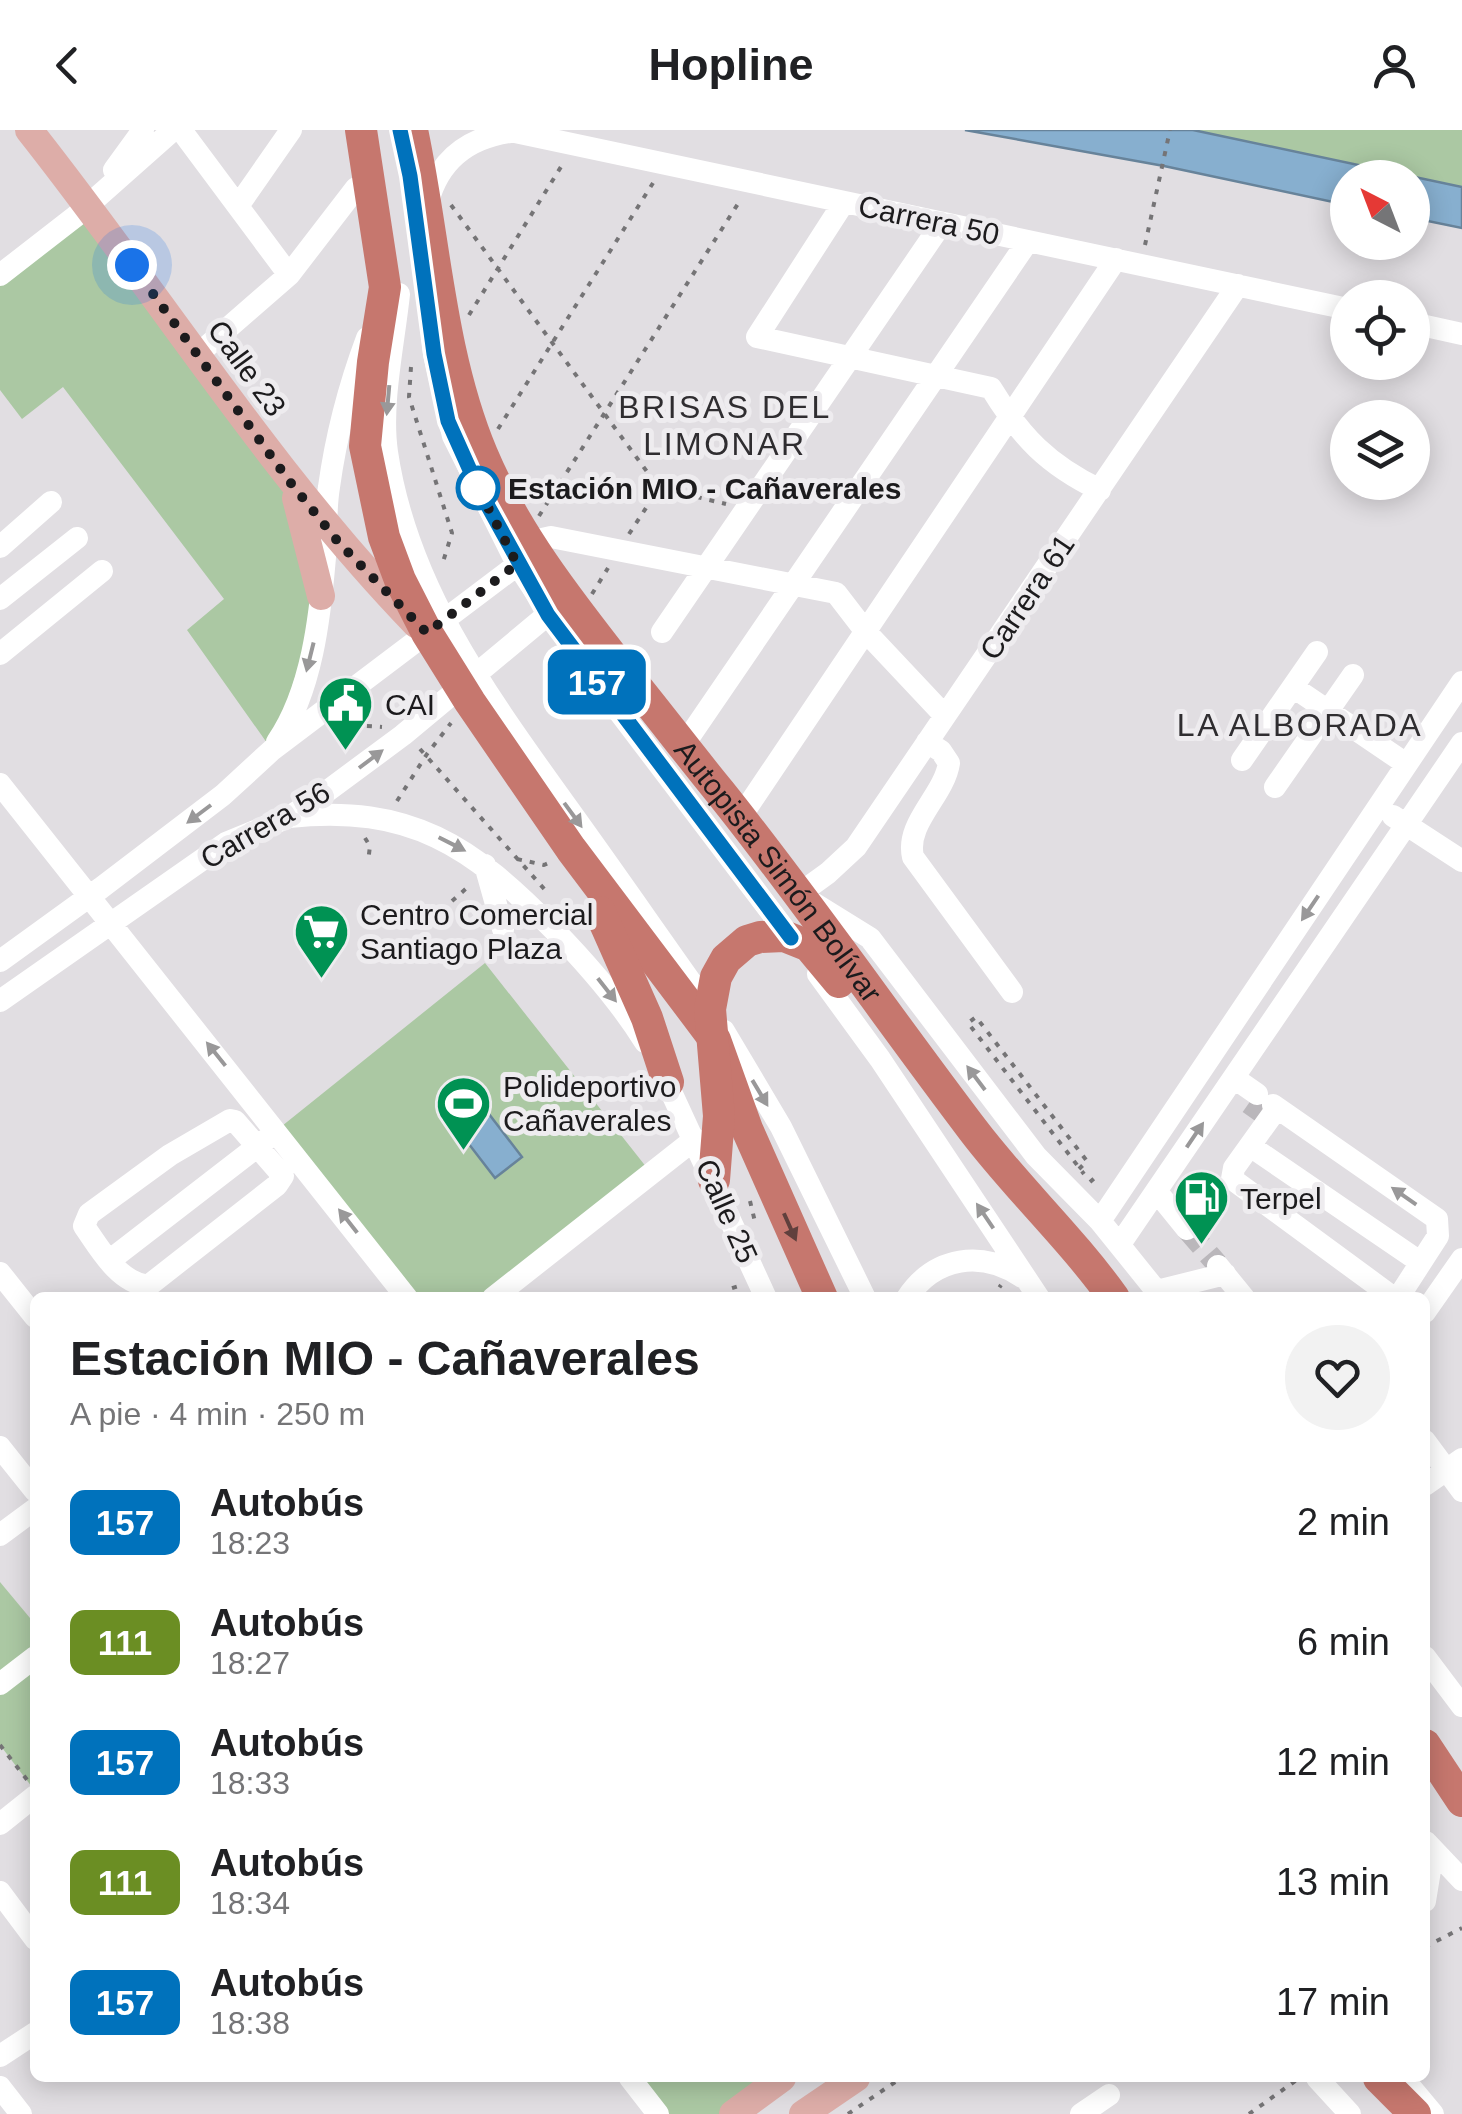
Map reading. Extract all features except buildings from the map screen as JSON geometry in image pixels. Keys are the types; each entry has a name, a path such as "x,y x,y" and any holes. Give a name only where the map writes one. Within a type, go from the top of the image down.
{"highway":[{"path":"361,130 386,288 373,362 366,446 384,537 400,580 435,627 571,849 622,957 668,1082"},
{"name":"Autopista Simón Bolívar","path":"412,130 435,199 448,347 466,413 526,548 558,607 683,746 799,894 976,1134 1110,1292"},
{"path":"571,849 712,1024 747,1129 819,1292"},
{"path":"714,1180 718,1116 712,1024 716,977 726,958 760,936 791,938 819,955 892,1052 976,1134"},
{"path":"1430,1752 1462,1800"},
{"path":"1383,2082 1415,2114"}],"main road":[{"name":"Calle 23","path":"29,130 339,543 435,627"},
{"path":"290,482 310,542 321,596"},
{"path":"733,2114 777,2082"},
{"path":"808,2110 850,2082"}],"street":[{"path":"88,205 143,130"},
{"path":"0,275 173,130"},
{"path":"181,130 289,275"},
{"path":"238,206 291,130"},
{"path":"375,130 399,294 386,449 397,504 435,627"},
{"path":"400,130 448,421 461,455 526,548 551,537 836,593 866,632 945,716"},
{"name":"Carrera 50","path":"435,199 432,186 455,153 472,142 508,131 1330,305"},
{"path":"197,355 289,275 356,188 369,183"},
{"path":"844,202 757,337 992,388 1009,418 1032,446 1060,468 1100,490"},
{"path":"662,632 942,222"},
{"path":"683,746 1028,241"},
{"path":"740,818 1116,259"},
{"name":"Carrera 61","path":"799,894 856,847 1238,285"},
{"name":"Carrera 56","path":"272,750 294,708 315,634 328,490 343,413 386,288"},
{"path":"1430,327 1462,334"},
{"path":"0,547 51,502"},
{"path":"0,599 77,538"},
{"name":"Carrera 56","path":"0,961 223,795 272,750 435,627 526,548"},
{"path":"0,654 102,571"},
{"path":"558,607 880,1059 1034,1290"},
{"name":"Carrera 56","path":"0,1001 226,844 290,817 402,735 558,607"},
{"path":"1242,760 1317,652"},
{"path":"1275,787 1352,675"},
{"path":"468,681 512,730 781,1127 862,1292"},
{"path":"1100,1221 1462,682"},
{"path":"1292,687 1405,764"},
{"path":"927,742 941,751 949,763 942,787 913,833 914,857 1012,992"},
{"path":"1120,1244 1462,743"},
{"path":"0,784 403,1292"},
{"path":"1377,807 1462,862"},
{"name":"Calle 25","path":"290,817 338,814 384,819 447,841 539,899 621,1008 668,1082 763,1292"},
{"path":"1349,850 1376,848 1380,864"},
{"path":"485,865 497,934 539,899"},
{"path":"799,894 870,938 1036,1156 1100,1221 1158,1292"},
{"path":"1230,1083 1437,1220 1438,1236 1400,1292"},
{"path":"1266,1107 1250,1146 1232,1172 1234,1182 1388,1292"},
{"path":"230,1120 258,1145 283,1176 277,1185 148,1286 136,1284 108,1261 84,1226 89,1214 170,1155 230,1120"},
{"path":"108,1261 277,1130"},
{"path":"501,1292 694,1139"},
{"path":"1250,1146 1420,1262"},
{"path":"1157,1192 1187,1228"},
{"path":"913,1292 932,1271 967,1259 1004,1265 1034,1290"},
{"path":"1430,1308 1455,1289 1462,1259"},
{"path":"1165,1292 1220,1269 1239,1292"},
{"path":"0,1273 30,1311"},
{"path":"1430,1445 1454,1464 1462,1491"},
{"path":"0,1446 30,1485"},
{"path":"1430,1481 1454,1464"},
{"path":"0,1536 30,1513"},
{"path":"0,1684 30,1661"},
{"path":"1430,1664 1462,1706"},
{"path":"0,1824 30,1797"},
{"path":"1430,1845 1462,1880"},
{"path":"0,1892 30,1932"},
{"path":"0,2056 30,2036"},
{"path":"633,2082 658,2114"},
{"path":"808,2110 831,2082"},
{"path":"1320,2082 1350,2114"},
{"path":"1407,2082 1433,2114"},
{"path":"0,2087 21,2114"},
{"path":"1081,2114 1110,2095"}],"path":[{"path":"1141,265 1170,130"},
{"path":"448,347 575,146"},
{"path":"482,454 665,164"},
{"path":"526,548 751,182"},
{"path":"435,199 499,269 659,488 746,508"},
{"path":"409,397 452,533 442,566"},
{"path":"334,725 368,724 402,735 426,754 539,899"},
{"path":"397,801 426,754"},
{"path":"368,862 370,846"},
{"path":"1081,1166 1087,1161 976,1017 968,1022 1090,1182 1098,1174"},
{"path":"749,1195 757,1230"},
{"path":"0,1745 30,1786"},
{"path":"1430,1944 1462,1928"},
{"path":"848,2114 895,2082"},
{"path":"1249,2114 1294,2082"}],"green space":[{"path":"1193,130 1462,130 1462,187 1430,180 1430,160 1335,160"},
{"path":"89,205 290,482 321,596 272,750 187,630 224,599 63,387 22,419 0,390 0,275"},
{"name":"Polideportivo Cañaverales","path":"485,963 651,1173 499,1292 403,1292 277,1130"},
{"path":"0,1582 30,1618 30,1784 0,1745"},
{"path":"633,2082 777,2082 733,2114 658,2114"}],"water":[{"path":"965,130 1193,130 1335,160 1330,160 1330,201"},
{"path":"1430,180 1462,187 1462,228 1430,221"},
{"path":"482,1105 522,1157 495,1178 455,1126"}],"tunnel":[{"path":"1249,1103 1266,1115"},
{"path":"1187,1229 1217,1264"}],"bus line":[{"name":"157","path":"400,130 428,291 434,354 448,421 461,455 548,615 791,938"}],"place":[{"name":"Estación MIO - Cañaverales","path":"478,488"},
{"name":"CAI","path":"346,753"},
{"name":"Centro Comercial Santiago Plaza","path":"321,980"},
{"name":"Polideportivo Cañaverales","path":"464,1152"},
{"name":"Terpel","path":"1201,1247"}],"district":[{"name":"BRISAS DEL LIMONAR","path":"725,426"},
{"name":"LA ALBORADA","path":"1300,725"}],"route":[{"path":"132,265 290,482 339,543 427,633 517,564 478,488"}]}
